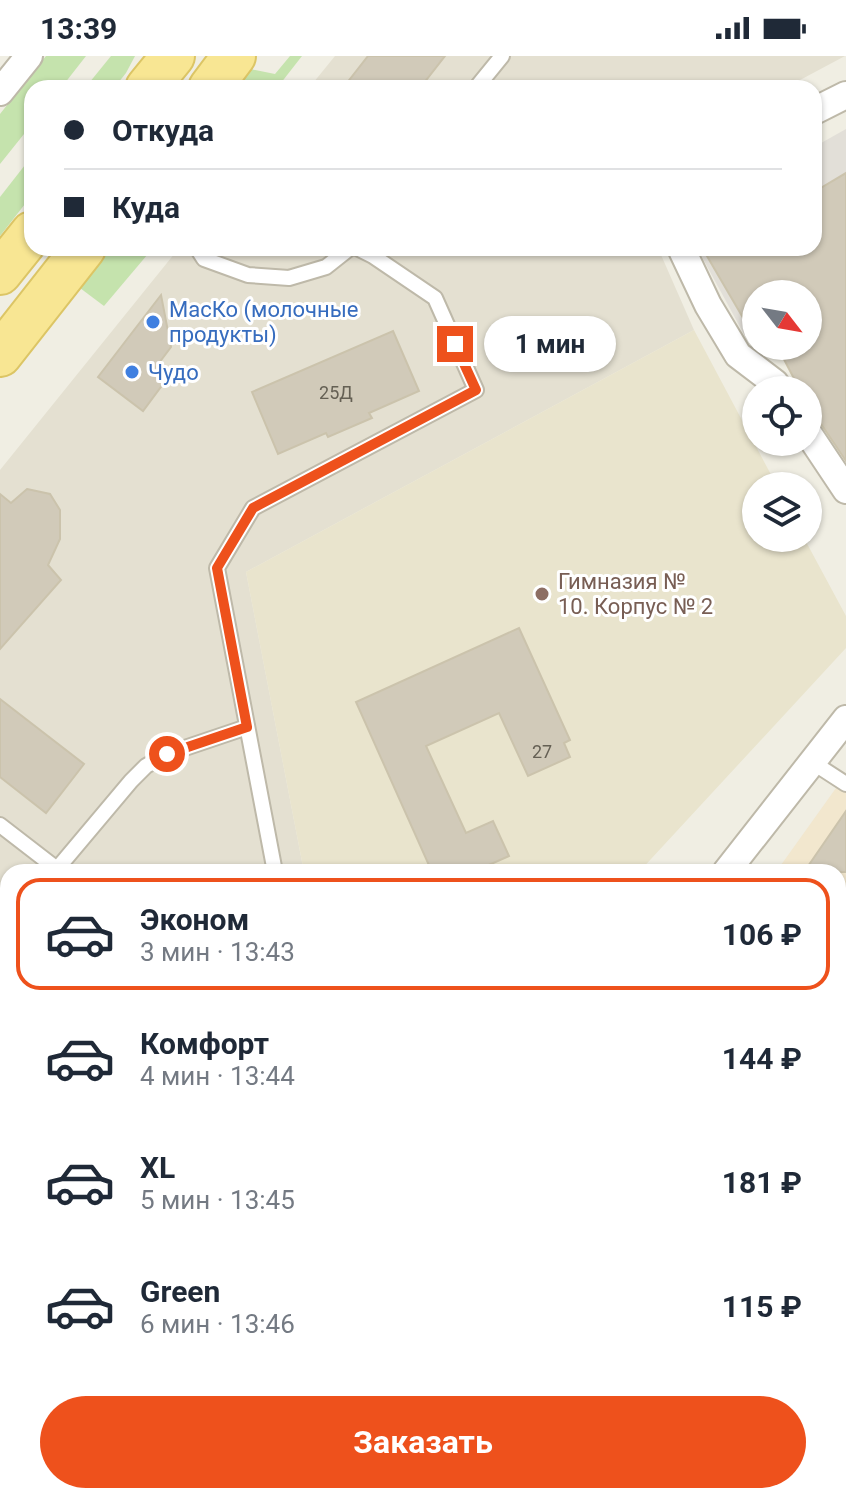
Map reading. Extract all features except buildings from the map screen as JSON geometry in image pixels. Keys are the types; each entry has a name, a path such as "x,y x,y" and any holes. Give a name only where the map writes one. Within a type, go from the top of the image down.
{"main road":[{"path":"154,80 173,56"},
{"path":"216,80 234,56"},
{"path":"0,273 24,243"},
{"path":"0,355 78,256"}],"street":[{"path":"0,92 29,56"},
{"path":"822,107 846,95"},
{"path":"685,256 708,305 738,355 766,376"},
{"path":"822,454 846,490"},
{"path":"732,864 846,719"}],"lane":[{"path":"482,80 502,56"},
{"path":"202,256 248,275 289,278 326,267 340,256"},
{"path":"273,864 217,568 253,508 476,390 435,298 373,256"},
{"path":"61,864 146,766 167,754 247,727"},
{"path":"812,762 846,784"},
{"path":"0,825 51,864"}],"shaded area":[{"path":"335,56 845,56 800,80 316,80"},
{"path":"846,129 846,280 822,289 822,280 742,280 742,330 701,256 822,256 822,142"},
{"path":"173,256 662,256 694,330 246,572 302,864 0,864 0,470"},
{"name":"Гимназия № 10. Корпус № 2","path":"694,330 742,420 742,456 761,456 770,472 742,472 742,552 812,552 846,616 846,648 646,864 302,864 246,572"},
{"path":"846,774 846,864 782,864"}],"green space":[{"path":"46,56 86,56 67,80 27,80"},
{"path":"111,56 135,56 120,80 92,80"},
{"path":"290,56 302,56 283,80 242,80 250,69 275,74"},
{"path":"24,84 24,134 0,164 0,114"},
{"path":"24,166 24,205 0,236 0,197"},
{"path":"105,256 146,256 104,306 80,288"}],"place":[{"name":"МасКо (молочные продукты)","path":"153,322"},
{"name":"Чудо","path":"132,372"},
{"name":"Гимназия № 10. Корпус № 2","path":"542,594"}],"route":[{"path":"167,754 247,727 217,568 253,508 476,390 455,344"}]}
